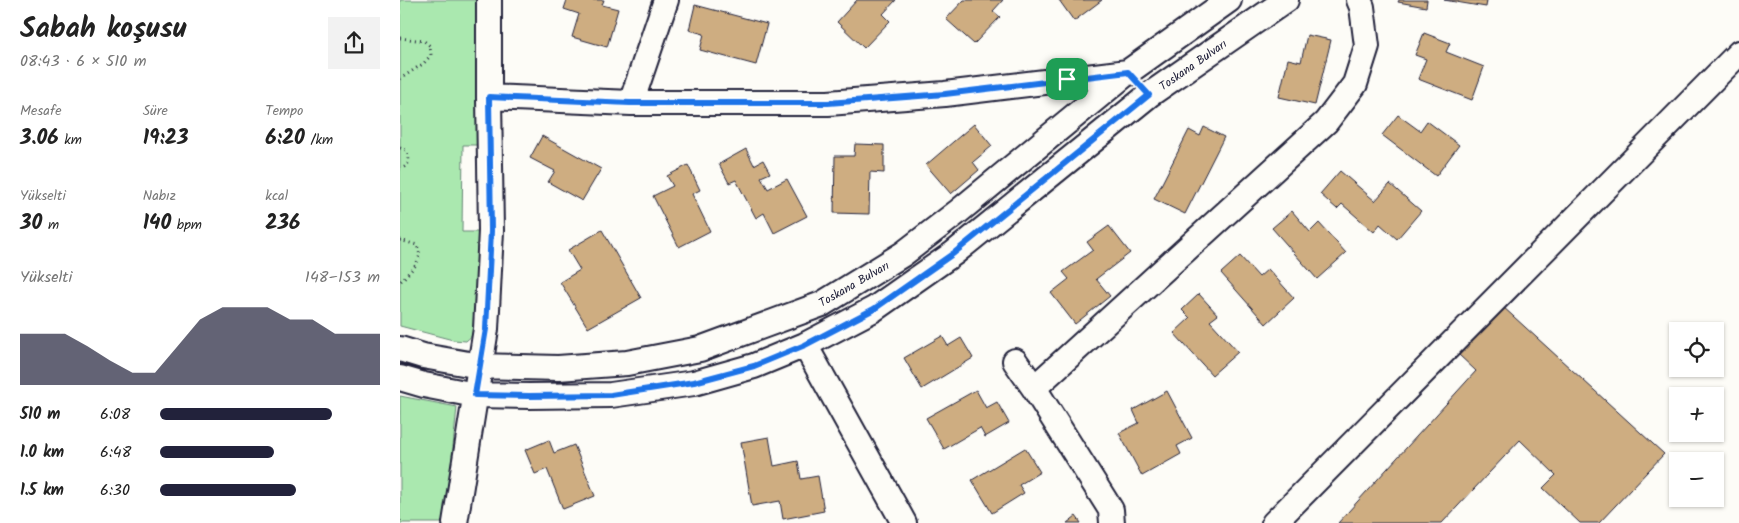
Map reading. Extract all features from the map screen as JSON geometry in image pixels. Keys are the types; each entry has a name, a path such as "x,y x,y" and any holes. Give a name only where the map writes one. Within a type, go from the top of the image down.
{"street":[{"path":"455,523 486,329 491,231 489,0"},
{"path":"630,103 666,0"},
{"name":"Toskana Bulvarı","path":"400,349 423,356 480,366 558,368 627,363 700,350 822,304 903,254 959,211 1128,72 1229,0"},
{"name":"Toskana Bulvarı","path":"400,378 424,385 475,395 611,395 694,382 754,366 805,345 874,309 954,253 1149,95 1286,0"},
{"path":"1034,388 1326,122 1355,84 1367,46 1362,7 1359,0"},
{"path":"1274,523 1739,53"},
{"path":"489,97 630,103 828,103 945,94 1128,72 1149,95"},
{"path":"805,345 904,523"},
{"path":"1015,361 1111,510 1112,523"}],"path":[{"path":"400,38 424,41 430,46 431,55 424,63 400,79"},
{"path":"400,148 406,150 410,158 404,168 400,169"},
{"path":"400,240 417,245 420,255 416,265 400,282"}],"green space":[{"path":"400,0 481,0 479,145 463,145 462,232 478,232 474,334 466,341 453,340 400,326"},
{"path":"400,396 457,407 450,476 442,523 400,523"}],"building":[{"path":"567,0 604,0 602,5 618,9 607,47 572,37 579,14 564,9"},
{"path":"857,0 896,0 883,14 890,21 864,48 837,22"},
{"path":"964,0 1003,0 993,11 1000,17 974,44 946,19"},
{"path":"1059,0 1102,0 1074,21"},
{"path":"1399,0 1427,0 1426,7 1398,2"},
{"path":"1444,0 1487,0 1486,7"},
{"path":"695,5 767,24 756,65 700,50 704,34 689,30"},
{"path":"1424,33 1450,43 1446,52 1484,67 1472,100 1418,79 1426,59 1415,55"},
{"path":"1307,35 1331,40 1315,105 1279,97 1288,59 1301,62"},
{"path":"1398,115 1420,131 1427,121 1459,145 1436,176 1382,135"},
{"path":"974,124 992,146 973,162 979,170 951,194 926,165"},
{"path":"1204,127 1224,137 1185,214 1154,199 1189,130 1200,136"},
{"path":"542,136 601,169 582,201 548,182 555,171 530,158"},
{"path":"855,144 884,145 884,173 870,172 869,214 834,213 835,156 854,156"},
{"path":"746,149 754,165 763,160 770,173 761,177 768,189 787,179 807,216 774,233 764,213 756,218 736,180 729,183 719,164"},
{"path":"688,165 700,190 692,194 710,231 679,247 653,196 673,186 667,176"},
{"path":"1340,171 1375,201 1390,184 1421,211 1397,239 1380,224 1374,232 1342,204 1337,209 1320,194"},
{"path":"1292,211 1310,232 1319,223 1346,253 1317,279 1272,228"},
{"path":"1109,226 1130,253 1096,279 1110,296 1075,324 1051,293 1069,279 1063,272 1093,250 1087,242"},
{"path":"602,230 641,298 588,328 560,282 580,270 568,250"},
{"path":"1240,256 1259,277 1268,269 1294,298 1266,324 1221,273"},
{"path":"1199,294 1218,315 1210,321 1238,352 1212,375 1174,333 1190,318 1182,310"},
{"path":"1502,306 1664,454 1599,523 1580,523 1543,488 1556,475 1520,440 1442,523 1338,523 1476,371 1458,354"},
{"path":"942,336 948,346 961,338 973,358 922,389 904,358"},
{"path":"976,390 986,408 997,402 1009,423 985,437 980,428 944,449 926,418"},
{"path":"1167,391 1192,438 1177,446 1181,454 1142,476 1119,433 1139,423 1133,410"},
{"path":"769,437 774,466 798,461 801,479 818,476 824,511 783,519 780,501 752,506 741,442"},
{"path":"549,440 554,453 574,445 595,496 563,509 547,469 535,474 525,450"},
{"path":"1025,448 1040,472 1019,485 1024,493 992,513 972,480"},
{"path":"1076,516 1081,523 1067,523"}],"route":[{"path":"1128,72 1149,95 954,253 874,309 805,345 754,366 694,382 611,395 475,395 486,329 491,231 489,97 630,103 828,103 945,94 1067,79 1128,72"}]}
